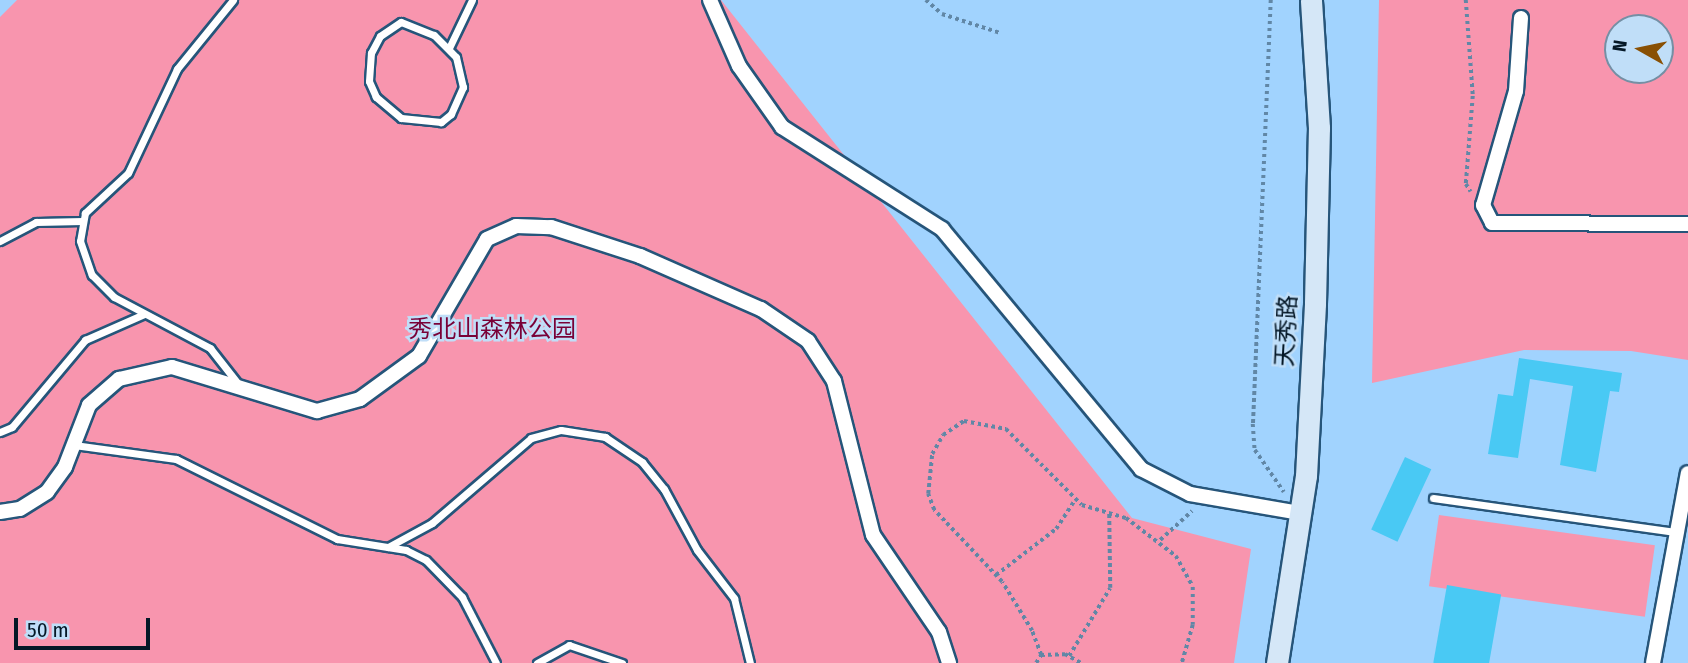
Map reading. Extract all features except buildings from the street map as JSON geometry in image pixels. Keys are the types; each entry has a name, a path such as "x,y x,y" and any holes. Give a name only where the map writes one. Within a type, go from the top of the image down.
{"main road":[{"name":"天秀路","path":"1277,663 1300,513 1318,155 1311,0"}],"street":[{"path":"710,0 739,66 782,127 942,229 1121,452 1163,482 1206,498 1300,513"},
{"path":"1521,18 1516,91 1489,175 1486,213 1500,226 1688,224"},
{"path":"0,512 20,509 47,492 74,445 89,405 118,379 172,367 317,411 360,398 419,356 473,255 487,239 516,226 551,227 640,256 794,328 826,363 873,535 939,632 948,663"},
{"path":"1653,663 1674,532 1688,473"}],"lane":[{"path":"233,0 177,69 128,173 83,221 82,257 92,275 114,298 209,348 241,388"},
{"path":"449,48 413,24 391,26 371,52 369,81 376,97 401,118 440,122 451,114 463,87 449,48 472,0"},
{"path":"0,241 36,222 83,221"},
{"path":"0,432 12,427 85,340 145,314"},
{"path":"388,547 432,523 531,438 561,430 606,437 642,462 656,480 696,550 734,598 750,663"},
{"path":"74,445 176,459 337,539 406,550 440,569 462,597 496,663"},
{"path":"1433,498 1674,532"},
{"path":"537,663 569,645 622,663"}],"path":[{"path":"926,0 942,14 1000,33"},
{"path":"1271,0 1253,424 1255,450 1300,513"},
{"path":"1466,0 1473,96 1466,184 1486,213"},
{"path":"1041,655 996,575 934,510 928,478 932,454 943,435 964,421 1006,429 1075,500 1109,513 1160,540 1176,556 1193,587 1193,625 1182,663"},
{"path":"1160,540 1206,498"},
{"path":"996,575 1056,529 1075,500"},
{"path":"1069,656 1110,587 1109,513"},
{"path":"1041,655 1069,656 1081,663"},
{"path":"1036,663 1041,655"}],"green space":[{"name":"秀北山森林公园","path":"17,0 721,0 1132,518 1251,549 1234,663 0,663 0,17"},
{"path":"1379,0 1688,0 1688,360 1631,351 1524,350 1372,383"},
{"path":"1439,515 1655,545 1645,617 1429,586"}]}
